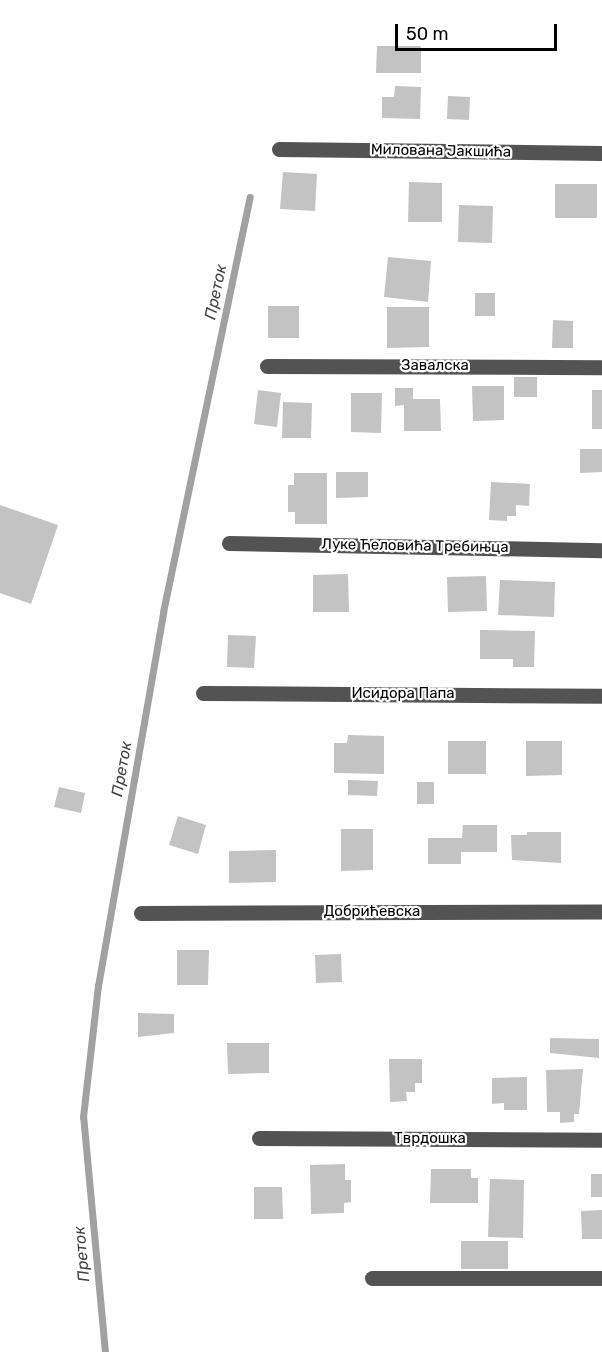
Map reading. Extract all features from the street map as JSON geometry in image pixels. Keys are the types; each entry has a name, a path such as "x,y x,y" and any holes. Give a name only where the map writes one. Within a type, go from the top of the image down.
{"street":[{"name":"Милована Јакшића","path":"279,149 602,153"},
{"name":"Завалска","path":"267,366 602,367"},
{"name":"Луке Ћеловића Требињца","path":"229,543 602,550"},
{"name":"Исидора Папа","path":"203,693 602,696"},
{"name":"Добрићевска","path":"141,913 602,911"},
{"name":"Тврдошка","path":"259,1138 602,1140"},
{"path":"372,1278 602,1278"}],"building":[{"path":"377,46 421,46 421,73 376,73"},
{"path":"395,86 421,87 420,119 382,118 382,97 394,97"},
{"path":"448,96 470,97 469,120 447,119"},
{"path":"283,172 317,174 315,211 280,209"},
{"path":"409,182 442,183 442,222 408,222"},
{"path":"555,184 597,184 597,218 555,218"},
{"path":"459,205 493,206 492,243 458,242"},
{"path":"388,257 431,261 428,302 384,297"},
{"path":"475,293 495,293 495,316 475,316"},
{"path":"268,306 299,306 299,338 268,338"},
{"path":"387,307 429,307 429,347 387,348"},
{"path":"553,320 573,321 573,348 552,348"},
{"path":"514,377 537,377 537,397 514,397"},
{"path":"472,386 504,386 504,420 473,421"},
{"path":"395,388 413,388 413,399 440,399 441,431 404,431 404,405 395,406"},
{"path":"258,390 281,393 277,427 254,424"},
{"path":"592,390 602,390 602,429 592,429"},
{"path":"351,393 382,393 381,433 351,432"},
{"path":"283,402 312,403 311,438 282,438"},
{"path":"580,449 602,449 602,472 580,473"},
{"path":"336,472 368,472 368,497 336,498"},
{"path":"294,473 327,473 327,524 295,524 295,512 288,512 288,485 294,485"},
{"path":"491,482 530,484 529,506 516,505 516,516 507,516 507,521 489,520"},
{"path":"0,505 58,525 31,604 0,593"},
{"path":"348,574 349,612 313,612 313,575"},
{"path":"486,576 487,611 448,612 447,577"},
{"path":"500,580 555,582 554,617 498,615"},
{"path":"480,630 535,631 534,667 513,667 513,659 480,659"},
{"path":"228,635 256,636 254,668 227,667"},
{"path":"348,735 384,736 384,774 334,773 334,743 347,743"},
{"path":"448,741 486,741 486,774 448,774"},
{"path":"526,741 562,741 562,775 526,776"},
{"path":"348,780 378,781 377,796 348,795"},
{"path":"417,782 434,782 434,804 417,804"},
{"path":"59,787 85,793 81,813 54,807"},
{"path":"178,816 206,825 198,854 169,845"},
{"path":"463,825 497,825 497,852 461,852 461,864 428,864 428,838 462,838"},
{"path":"341,829 373,829 373,870 341,871"},
{"path":"527,832 561,832 561,863 512,860 511,835 527,835"},
{"path":"276,850 276,882 229,883 229,851"},
{"path":"177,950 209,950 208,985 177,985"},
{"path":"341,954 342,982 316,983 315,955"},
{"path":"138,1013 174,1014 174,1033 138,1037"},
{"path":"550,1038 599,1039 599,1058 550,1053"},
{"path":"227,1043 269,1043 269,1073 228,1074"},
{"path":"389,1059 422,1059 422,1083 415,1083 415,1092 406,1092 407,1101 390,1102"},
{"path":"583,1069 579,1114 574,1114 574,1122 560,1123 560,1112 547,1112 546,1070"},
{"path":"527,1077 527,1110 504,1110 504,1103 492,1104 492,1078"},
{"path":"345,1164 345,1180 351,1180 351,1202 344,1203 344,1213 311,1214 310,1165"},
{"path":"431,1169 471,1169 471,1178 478,1178 478,1203 430,1203"},
{"path":"591,1174 602,1174 602,1197 591,1197"},
{"path":"490,1179 524,1180 523,1238 488,1237"},
{"path":"254,1187 282,1187 283,1219 254,1219"},
{"path":"602,1210 602,1239 582,1239 581,1211"},
{"path":"461,1241 508,1241 508,1269 461,1269"}],"waterway":[{"name":"Преток","path":"105,1352 83,1117 98,986 163,612 250,197"}]}
